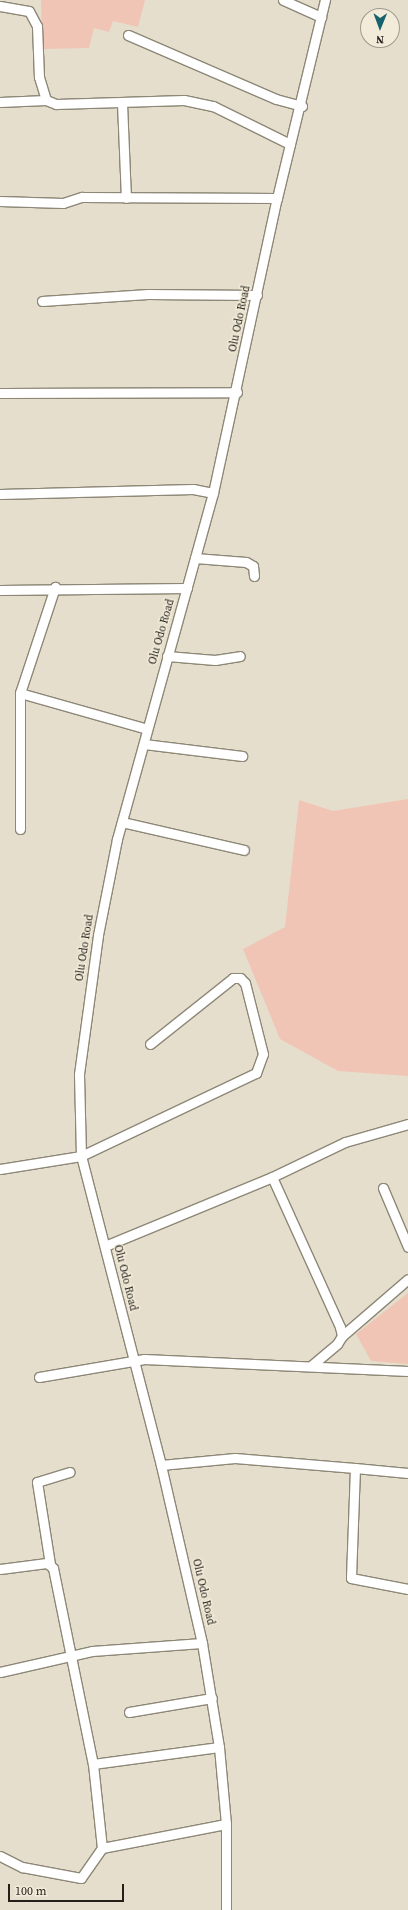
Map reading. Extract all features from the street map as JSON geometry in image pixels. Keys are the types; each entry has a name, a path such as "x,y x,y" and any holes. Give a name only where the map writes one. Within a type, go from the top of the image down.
{"street":[{"path":"283,0 321,17"},
{"name":"Olu Odo Road","path":"226,1910 226,1824 219,1747 212,1698 202,1643 161,1465 81,1156 79,1074 98,935 122,822 213,493 237,392 277,198 290,144 302,106 325,0"},
{"path":"0,6 18,6 32,16 37,26 41,91 46,100"},
{"path":"128,35 276,99 302,106"},
{"path":"0,102 46,100 56,104 184,100 213,106 290,144"},
{"path":"122,103 126,198"},
{"path":"0,201 63,203 82,196 126,198 277,198"},
{"path":"42,301 148,294 257,295"},
{"path":"0,394 237,392"},
{"path":"0,494 193,489 213,493"},
{"path":"195,558 246,562 253,566 254,576"},
{"path":"0,590 55,587 187,588"},
{"path":"20,829 20,692 55,587"},
{"path":"167,656 215,660 240,656"},
{"path":"20,692 148,730"},
{"path":"144,744 242,756"},
{"path":"122,822 244,850"},
{"path":"0,1167 81,1156 256,1073 263,1054 245,982 240,978 233,978 150,1044"},
{"path":"105,1246 272,1177 345,1142 408,1124"},
{"path":"272,1177 342,1336"},
{"path":"383,1188 408,1247"},
{"path":"312,1365 342,1336 408,1279"},
{"path":"39,1377 133,1359 312,1365 408,1371"},
{"path":"161,1465 235,1458 408,1473"},
{"path":"355,1468 351,1578 408,1589"},
{"path":"0,1856 22,1867 81,1878 102,1848 93,1764 50,1564 37,1482 69,1472"},
{"path":"0,1569 50,1564"},
{"path":"0,1672 71,1656 146,1644 202,1643"},
{"path":"129,1712 212,1698"},
{"path":"93,1764 171,1750 219,1747"},
{"path":"102,1848 226,1824"}],"shaded area":[{"path":"41,0 145,0 138,27 113,21 109,32 94,28 89,48 42,49"},
{"path":"408,799 408,1076 338,1071 280,1039 243,949 285,927 299,800 333,811"},
{"path":"408,1293 408,1364 371,1361 356,1334"}]}
